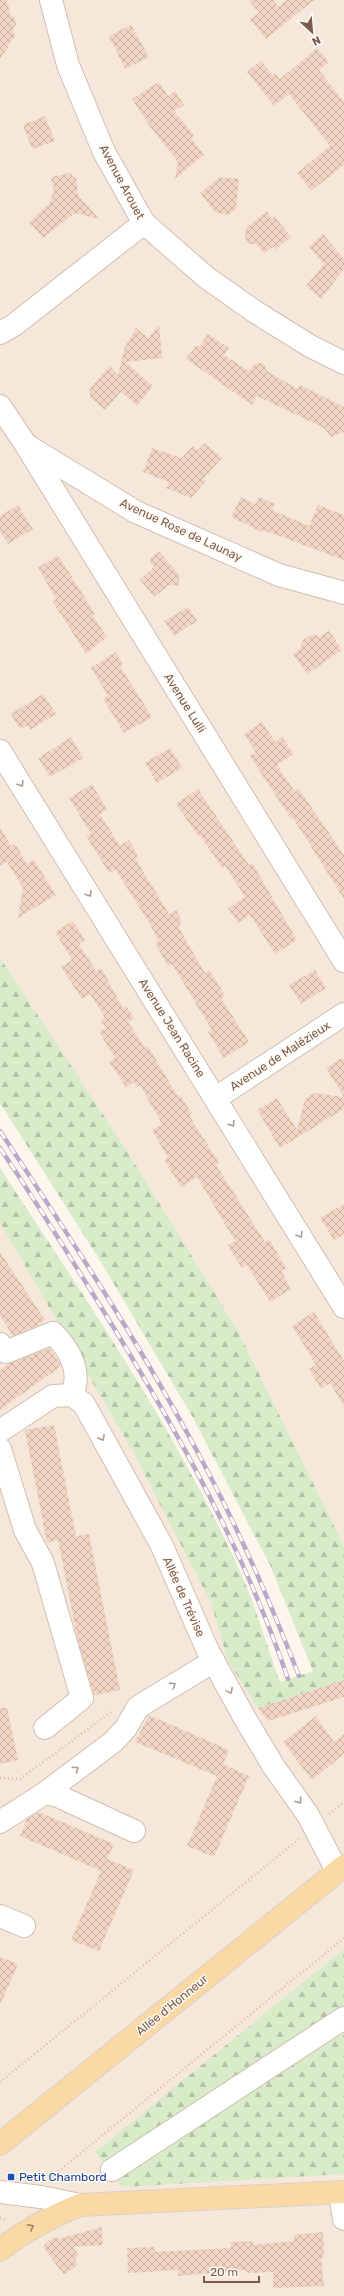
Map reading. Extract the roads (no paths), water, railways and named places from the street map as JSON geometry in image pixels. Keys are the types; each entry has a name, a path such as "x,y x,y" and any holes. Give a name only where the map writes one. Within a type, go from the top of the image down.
{"main road":[{"name":"Allée d'Honneur","path":"0,2144 341,1868"},
{"path":"0,2250 39,2223 80,2205 342,2193"}],"street":[{"name":"Avenue Arouet","path":"51,0 68,65 104,152 144,223 207,278 254,311 310,346 344,363"},
{"path":"0,332 14,325 144,223"},
{"name":"Avenue Rose de Launay","path":"0,406 26,445 136,512 279,574 344,593"},
{"name":"Avenue Lulli","path":"26,445 344,961"},
{"name":"Avenue Jean Racine","path":"0,751 344,1306"},
{"name":"Avenue de Malézieux","path":"216,1098 344,1014"},
{"path":"0,1344 6,1352 53,1333 75,1364 78,1400 53,1396 0,1431"},
{"name":"Allée de Trévise","path":"78,1400 162,1546 214,1662 243,1715 341,1868"},
{"path":"0,1450 26,1530 43,1564 82,1698 45,1728"},
{"path":"0,1822 45,1792 113,1742 126,1728 138,1707 214,1662"},
{"path":"45,1792 58,1796 134,1831"},
{"path":"0,1916 24,1926"},
{"path":"112,2170 344,2018"},
{"path":"0,2192 35,2196 80,2205"},
{"path":"342,2193 344,2219"}],"railway":[{"path":"0,1131 108,1298 184,1426 220,1495 244,1546 299,1676"},
{"path":"0,1148 42,1212 109,1320 185,1450 209,1495 252,1585 288,1679"}],"place":[{"name":"Petit Chambord","path":"11,2177"}]}
